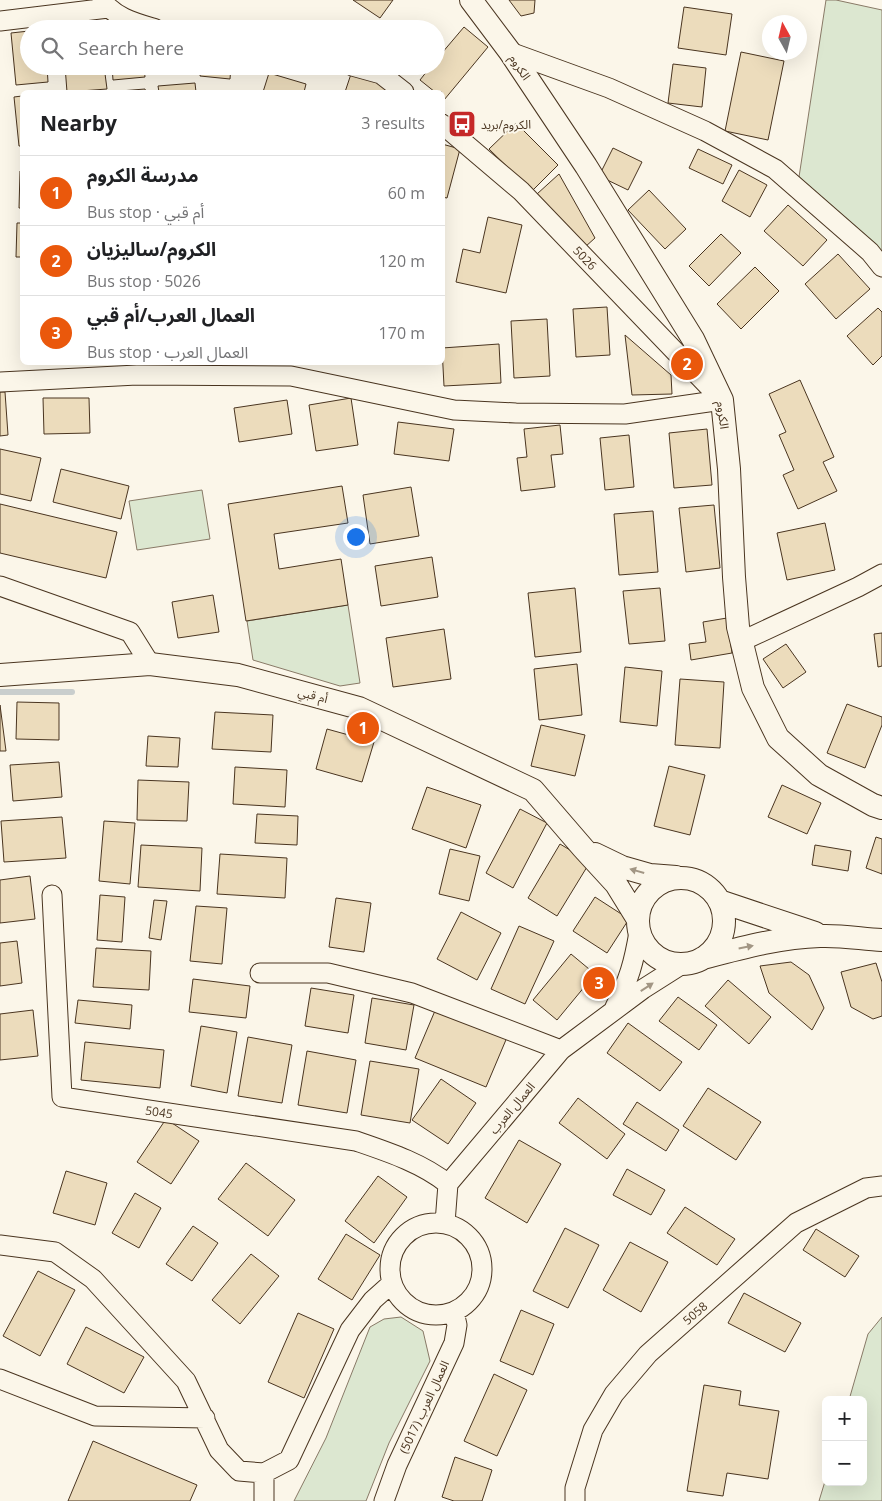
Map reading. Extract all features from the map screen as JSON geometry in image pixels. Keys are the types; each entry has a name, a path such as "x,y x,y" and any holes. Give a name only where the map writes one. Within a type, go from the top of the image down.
{"street":[{"name":"الكروم","path":"471,0 510,52 586,166 693,339 722,400 729,470 738,627 753,688 778,738 819,776 882,808"},
{"path":"0,22 105,4 128,20"},
{"path":"510,52 609,88 705,131 775,169 870,252 882,267"},
{"path":"382,75 401,90"},
{"name":"5026","path":"445,127 521,191 722,400"},
{"path":"0,382 138,375 291,376 454,410 516,413 625,414 722,400"},
{"path":"742,641 882,574"},
{"path":"0,586 130,632 150,664"},
{"name":"أم قبي","path":"0,675 150,664 238,675 360,708 533,790 616,884 638,925"},
{"name":"أم قبي","path":"583,848 622,866 650,875 685,878"},
{"path":"685,878 699,881 710,889 719,900 724,923 722,934 717,945 709,954 692,962 672,963 661,959 644,943 638,925 642,901 653,888 668,879 685,878"},
{"name":"5045","path":"52,894 62,1097 356,1141 394,1154 438,1175 448,1184"},
{"name":"العمال العرب","path":"719,900 823,935"},
{"name":"العمال العرب","path":"612,1013 626,985 635,960 638,925"},
{"name":"العمال العرب","path":"448,1184 561,1050 643,989 692,962 758,944 795,937 823,935 882,940"},
{"path":"260,973 328,973 412,993 561,1050"},
{"path":"445,1223 448,1184"},
{"name":"5058","path":"575,1501 575,1488 592,1430 614,1394 648,1354 796,1224 866,1188 882,1186"},
{"path":"430,1223 445,1223 456,1227 475,1242 483,1264 482,1276 479,1288 464,1306 454,1312 432,1315 416,1310 403,1301 397,1293 392,1283 390,1271 391,1257 396,1245 404,1235 415,1228 430,1223"},
{"path":"0,1245 55,1252 93,1279 186,1381 219,1450 239,1471 264,1474 289,1460 350,1330 373,1300 392,1283"},
{"name":"العمال العرب (5017)","path":"384,1501 397,1465 454,1343 457,1325 454,1312"},
{"path":"0,1379 95,1416 205,1418"},
{"path":"264,1474 264,1501"}],"green space":[{"path":"826,0 836,0 882,10 882,252 799,177"},
{"path":"202,490 210,539 137,550 129,501"},
{"path":"348,605 360,683 340,686 253,660 247,621"},
{"path":"401,1317 423,1331 430,1361 389,1443 366,1501 294,1501 326,1438 370,1327 384,1319"},
{"path":"882,1317 882,1501 819,1501 824,1486 867,1486 867,1396 850,1396 868,1334"}],"building":[{"path":"353,0 393,0 380,18"},
{"path":"509,0 535,0 534,13 521,16"},
{"path":"684,7 732,14 726,55 678,48"},
{"path":"464,27 488,47 445,99 445,90 432,90 420,80 424,75 445,75 445,49"},
{"path":"20,32 20,75 48,75 48,82 16,85 11,33"},
{"path":"741,52 762,56 762,60 784,61 768,140 725,131"},
{"path":"673,64 706,68 702,107 668,103"},
{"path":"66,75 105,75 107,89 67,90"},
{"path":"113,75 145,75 145,77 113,80"},
{"path":"200,75 230,75 230,79"},
{"path":"268,75 276,75 306,84 304,90 264,90"},
{"path":"351,75 354,75 386,85 390,90 346,90"},
{"path":"195,83 196,90 159,90 158,86"},
{"path":"20,96 20,146 19,146 14,97"},
{"path":"516,123 558,165 532,191 489,149"},
{"path":"445,145 460,149 447,198 445,198"},
{"path":"613,148 642,162 628,190 599,176"},
{"path":"698,149 732,165 723,184 689,168"},
{"path":"739,170 767,185 750,217 722,201"},
{"path":"20,171 20,208 19,208"},
{"path":"559,174 595,238 585,247 537,194"},
{"path":"649,190 686,229 665,249 628,210"},
{"path":"788,205 827,240 803,266 764,231"},
{"path":"488,217 522,225 506,293 456,282 463,249 480,253"},
{"path":"17,223 20,223 20,257 16,257"},
{"path":"721,234 741,253 709,286 689,266"},
{"path":"838,254 870,289 836,319 805,284"},
{"path":"755,267 779,291 741,329 717,304"},
{"path":"607,307 610,355 576,357 573,309"},
{"path":"878,308 882,312 882,356 873,365 847,336"},
{"path":"547,319 550,376 514,378 511,321"},
{"path":"625,335 671,375 672,394 632,395"},
{"path":"499,344 501,383 444,386 443,365 445,365 445,348"},
{"path":"800,380 834,457 823,462 837,491 798,509 783,475 794,470 779,435 786,432 769,394"},
{"path":"0,392 5,392 8,435 0,436"},
{"path":"43,398 89,398 90,433 44,434"},
{"path":"351,398 358,445 316,451 309,405"},
{"path":"287,400 292,434 239,442 234,408"},
{"path":"398,422 454,429 449,461 394,454"},
{"path":"560,425 563,454 551,455 555,487 521,491 517,458 527,457 524,429"},
{"path":"707,429 712,485 674,488 669,433"},
{"path":"629,435 634,487 605,490 600,438"},
{"path":"0,449 41,458 31,501 0,494"},
{"path":"61,469 129,486 121,519 53,502"},
{"path":"342,486 348,523 274,534 279,569 341,559 348,605 246,621 228,504"},
{"path":"411,487 419,536 370,544 363,495"},
{"path":"0,504 117,532 106,578 0,553"},
{"path":"714,505 720,568 686,572 679,508"},
{"path":"653,511 658,572 619,575 614,514"},
{"path":"825,523 835,570 787,580 777,533"},
{"path":"432,557 438,597 381,606 375,566"},
{"path":"575,588 581,652 535,657 528,593"},
{"path":"660,588 665,641 629,644 623,591"},
{"path":"213,595 219,632 178,638 172,602"},
{"path":"727,618 732,653 691,660 689,644 706,642 703,622"},
{"path":"444,629 451,679 393,687 386,638"},
{"path":"882,633 882,666 878,667 874,634"},
{"path":"786,644 806,672 783,688 763,659"},
{"path":"577,664 582,715 539,720 534,669"},
{"path":"625,667 662,671 657,726 620,722"},
{"path":"680,679 724,682 720,748 675,745"},
{"path":"17,702 59,703 59,740 16,739"},
{"path":"847,704 882,717 882,725 865,768 827,753"},
{"path":"0,705 6,751 0,751"},
{"path":"215,712 273,715 271,752 212,749"},
{"path":"541,725 585,735 575,776 531,766"},
{"path":"327,729 374,742 362,782 316,769"},
{"path":"148,736 180,738 178,767 146,766"},
{"path":"59,762 62,797 13,801 10,765"},
{"path":"669,766 705,775 690,835 654,826"},
{"path":"235,767 287,770 285,807 233,804"},
{"path":"138,780 189,782 187,821 137,820"},
{"path":"782,785 821,803 807,834 768,817"},
{"path":"427,787 481,805 466,848 412,829"},
{"path":"520,809 547,823 513,888 486,873"},
{"path":"257,814 298,816 297,845 255,843"},
{"path":"62,817 66,858 4,862 1,821"},
{"path":"104,821 135,823 130,884 99,881"},
{"path":"876,837 882,839 882,874 866,868"},
{"path":"560,844 590,862 557,916 528,898"},
{"path":"141,845 202,848 200,891 138,887"},
{"path":"815,845 851,851 848,871 812,865"},
{"path":"450,849 480,856 469,901 439,894"},
{"path":"220,854 287,858 285,898 217,894"},
{"path":"30,876 35,919 0,923 0,880"},
{"path":"100,895 125,897 122,942 97,940"},
{"path":"595,897 629,919 607,953 573,931"},
{"path":"336,898 371,903 364,952 329,947"},
{"path":"154,900 167,901 161,940 149,938"},
{"path":"196,906 227,908 222,964 190,961"},
{"path":"461,912 501,933 477,980 437,959"},
{"path":"519,926 554,941 525,1004 491,989"},
{"path":"17,941 22,983 0,986 0,943"},
{"path":"96,948 151,951 149,990 93,987"},
{"path":"571,954 595,974 557,1020 533,1000"},
{"path":"791,962 809,975 824,1008 812,1030 769,993 760,966"},
{"path":"876,963 882,982 882,1016 873,1019 851,1007 841,972"},
{"path":"193,979 250,986 246,1018 189,1012"},
{"path":"728,980 771,1017 749,1044 705,1006"},
{"path":"311,988 354,995 348,1033 305,1026"},
{"path":"678,997 717,1025 699,1050 659,1021"},
{"path":"372,998 414,1005 406,1050 365,1043"},
{"path":"78,1000 132,1005 130,1029 75,1023"},
{"path":"437,1006 508,1035 486,1087 415,1058"},
{"path":"33,1010 38,1056 0,1060 0,1014"},
{"path":"628,1023 682,1062 660,1091 607,1053"},
{"path":"201,1026 237,1032 227,1093 191,1086"},
{"path":"248,1037 292,1045 282,1103 238,1096"},
{"path":"85,1042 164,1050 160,1088 81,1080"},
{"path":"307,1051 356,1060 347,1113 298,1105"},
{"path":"370,1061 419,1069 410,1123 361,1115"},
{"path":"441,1079 476,1103 448,1144 412,1120"},
{"path":"708,1088 761,1122 736,1160 683,1126"},
{"path":"578,1098 625,1134 607,1159 559,1123"},
{"path":"637,1102 679,1130 666,1151 623,1124"},
{"path":"166,1119 199,1141 171,1184 137,1162"},
{"path":"519,1140 561,1164 527,1223 485,1198"},
{"path":"246,1163 295,1200 268,1236 218,1199"},
{"path":"627,1169 665,1190 651,1215 613,1195"},
{"path":"66,1171 107,1183 95,1225 53,1213"},
{"path":"378,1176 407,1197 374,1243 345,1221"},
{"path":"135,1193 161,1208 139,1248 112,1233"},
{"path":"685,1207 735,1239 717,1265 667,1233"},
{"path":"193,1226 218,1243 192,1281 166,1264"},
{"path":"565,1228 599,1245 568,1308 533,1291"},
{"path":"816,1229 859,1256 845,1277 803,1250"},
{"path":"346,1234 380,1255 352,1300 318,1279"},
{"path":"630,1242 668,1262 641,1312 603,1290"},
{"path":"251,1254 279,1276 240,1324 212,1300"},
{"path":"38,1271 75,1290 40,1356 3,1336"},
{"path":"744,1293 801,1323 785,1352 728,1323"},
{"path":"521,1310 554,1324 533,1375 500,1361"},
{"path":"298,1313 334,1329 304,1398 268,1382"},
{"path":"86,1327 144,1357 124,1393 67,1364"},
{"path":"494,1374 527,1390 497,1456 464,1441"},
{"path":"704,1385 741,1391 739,1405 779,1411 768,1479 727,1473 723,1496 687,1491"},
{"path":"93,1441 197,1485 190,1501 68,1501"},
{"path":"455,1457 492,1470 482,1501 454,1501 442,1497"}],"waterway":[{"path":"0,692 72,692"}],"place":[{"name":"الكروم/بريد","path":"462,124"},
{"name":"الكروم/ساليزيان","path":"687,364"},
{"name":"مدرسة الكروم","path":"363,728"},
{"name":"العمال العرب/أم قبي","path":"599,983"}]}
